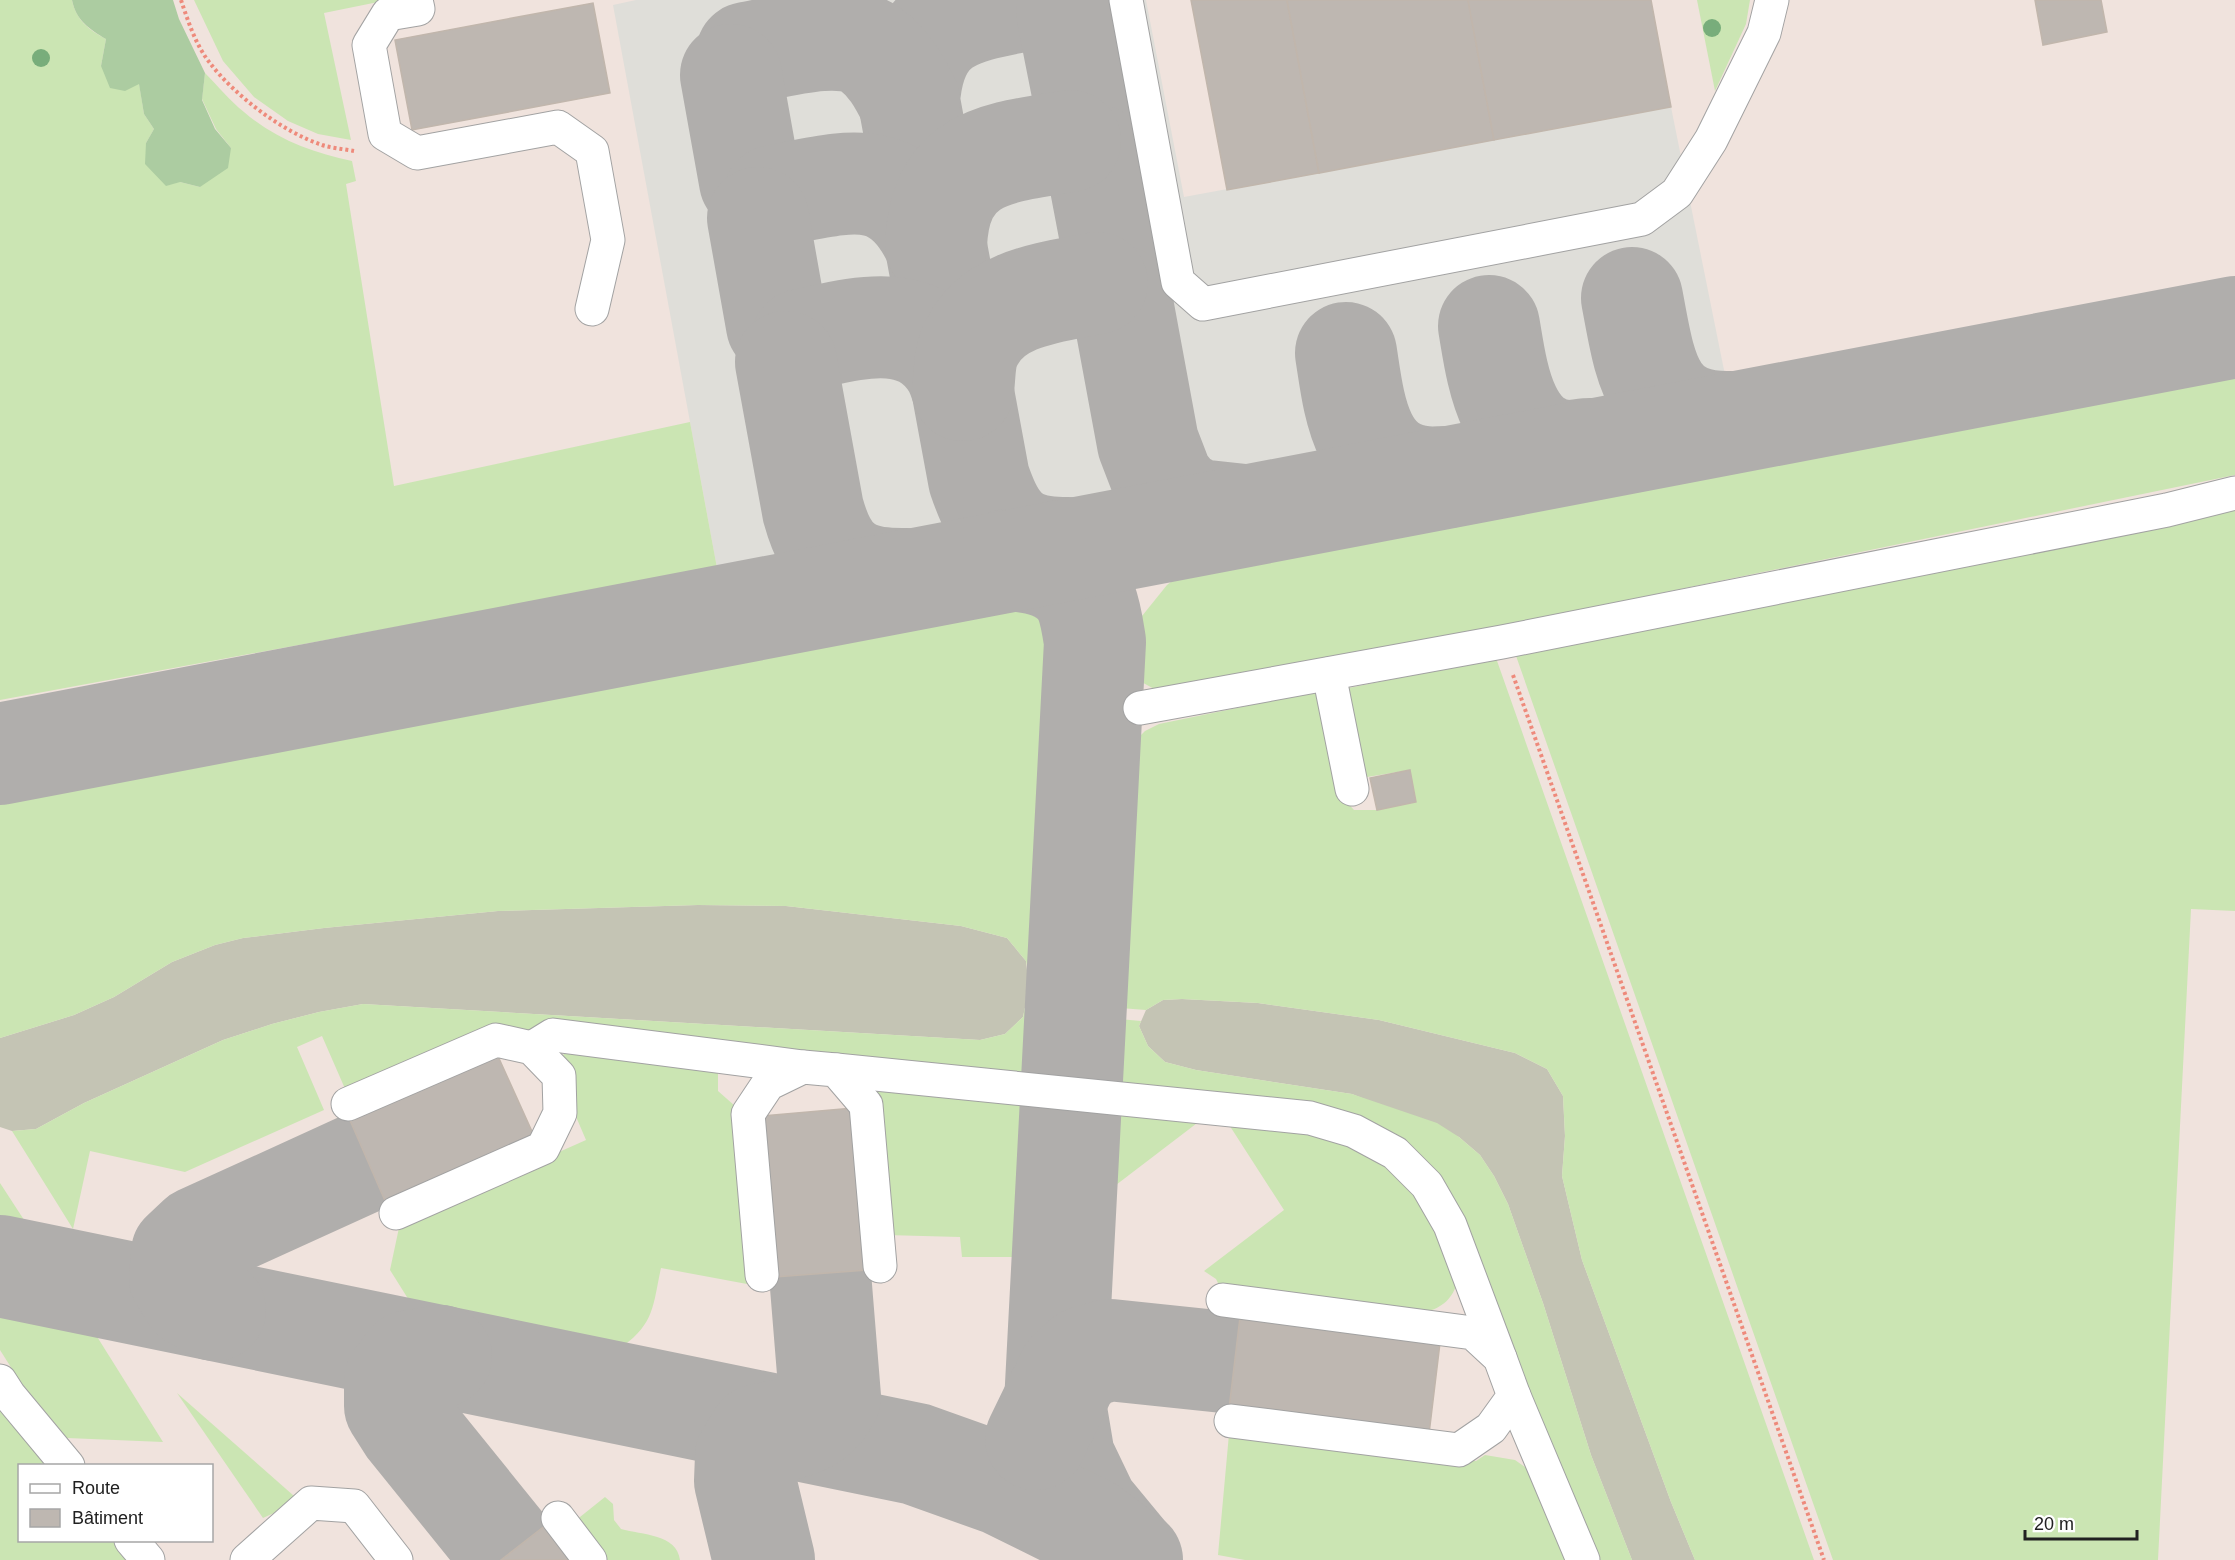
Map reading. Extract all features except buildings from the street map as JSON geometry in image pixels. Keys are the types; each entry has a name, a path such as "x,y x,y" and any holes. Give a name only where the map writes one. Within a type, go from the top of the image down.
{"lane":[{"path":"416,0 418,9 388,14 369,45 385,134 417,153 558,127 592,151 608,240 592,309"},
{"path":"1126,0 1178,282 1203,304 1642,219 1677,193 1712,140 1764,33 1772,0"},
{"path":"1140,708 1502,642 2155,512 2235,493"},
{"path":"1329,674 1352,789"},
{"path":"532,1048 553,1035 803,1067 1310,1118 1354,1131 1395,1153 1427,1185 1450,1225 1514,1396 1583,1560"},
{"path":"348,1104 496,1040 532,1048 559,1076 560,1113 543,1148 396,1213"},
{"path":"762,1275 748,1114 768,1084 803,1067"},
{"path":"836,1070 866,1105 880,1266"},
{"path":"1223,1300 1473,1333 1500,1358"},
{"path":"0,1381 66,1464"},
{"path":"1231,1421 1459,1450 1491,1428 1514,1396"},
{"path":"247,1560 311,1503 354,1506 396,1560"},
{"path":"558,1518 590,1560"},
{"path":"133,1542 148,1560"}],"path":[{"path":"181,0 190,25 209,62 244,100 286,128 321,145 376,156 417,153"},
{"path":"1502,642 1824,1560"}],"shaded area":[{"path":"0,0 2235,0 2235,1560 0,1560"},
{"path":"636,0 1146,0 1184,197 1671,107 1725,375 717,568 613,5"},
{"path":"698,905 786,906 961,926 1007,938 1026,961 1029,988 1023,1017 1005,1034 980,1040 363,1004 272,1024 223,1040 84,1103 36,1129 12,1131 0,1127 0,1038 74,1015 114,997 172,962 215,945 243,938 324,928 498,911"},
{"path":"1163,1000 1258,1003 1379,1020 1515,1053 1547,1069 1563,1096 1565,1136 1562,1176 1582,1260 1671,1502 1695,1560 1632,1560 1591,1455 1543,1303 1508,1204 1480,1155 1459,1137 1352,1094 1196,1070 1165,1062 1148,1046 1139,1026 1146,1010"}],"green space":[{"path":"0,0 72,0 84,24 106,39 101,66 139,83 144,114 154,129 146,143 180,182 200,187 231,148 216,129 202,99 205,73 239,108 268,130 295,144 352,161 356,181 346,184 394,486 690,422 717,568 0,700"},
{"path":"72,0 173,0 179,19 205,73 202,100 215,129 231,148 228,168 200,187 180,182 166,186 145,164 146,143 154,129 144,114 139,84 125,91 110,88 101,66 106,39 84,23"},
{"path":"194,0 388,0 324,13 351,140 318,134 288,121 254,97 223,61"},
{"path":"1697,0 1750,0 1746,24 1715,91"},
{"path":"2235,375 2235,475 1175,693 1156,690 1138,680 1142,616 1167,585 1186,570"},
{"path":"2235,505 2235,911 2191,909 2158,1560 1833,1560 1515,653"},
{"path":"1010,607 1025,611 1037,618 1055,641 1036,966 1027,966 1026,961 1007,938 961,926 786,906 698,905 498,911 324,928 243,938 215,945 172,962 114,997 74,1015 0,1038 0,800"},
{"path":"1496,658 1814,1560 1695,1560 1671,1502 1582,1260 1562,1176 1565,1136 1563,1096 1547,1069 1515,1053 1379,1020 1258,1003 1182,999 1163,1000 1146,1010 1120,1008 1135,741 1145,731 1159,724 1320,691 1342,797 1354,810 1377,810 1415,802 1410,770 1361,778 1344,689"},
{"path":"1037,985 1032,1079 554,1023 528,1030 490,1029 346,1091 322,1036 297,1047 324,1110 185,1172 90,1151 73,1229 12,1131 36,1129 84,1103 223,1040 272,1024 363,1004 980,1040 1005,1034 1023,1017 1029,988"},
{"path":"1119,1019 1141,1021 1139,1026 1148,1046 1165,1062 1196,1070 1352,1094 1437,1123 1459,1137 1480,1155 1508,1204 1543,1303 1591,1455 1632,1560 1596,1560 1401,1143 1116,1083"},
{"path":"569,1049 718,1068 718,1091 735,1106 747,1284 661,1268 654,1302 647,1321 623,1346 412,1305 390,1270 400,1223 586,1140 577,1119 575,1071 562,1056"},
{"path":"878,1082 1030,1101 1021,1250 1014,1257 962,1257 960,1237 886,1235 876,1099"},
{"path":"1114,1114 1205,1117 1112,1188"},
{"path":"1226,1120 1301,1129 1348,1142 1387,1163 1419,1193 1457,1283 1452,1295 1440,1306 1423,1313 1221,1289 1216,1279 1204,1271 1284,1210"},
{"path":"0,1183 28,1226 0,1220"},
{"path":"0,1311 91,1327 163,1442 67,1438 19,1380 0,1350"},
{"path":"177,1393 294,1496 274,1513 263,1518"},
{"path":"0,1405 49,1464 18,1464 18,1542 114,1542 129,1560 0,1560"},
{"path":"1229,1434 1476,1461 1485,1455 1515,1460 1529,1470 1570,1560 1245,1560 1218,1555"},
{"path":"605,1497 613,1504 614,1520 621,1529 666,1540 677,1551 680,1560 605,1560 575,1521"}],"taxiway":[{"path":"1027,0 980,10 944,25 931,37 920,53 913,74 909,101 979,479 985,496 1000,523 1020,539 1033,544 1068,548"},
{"path":"1067,12 1088,118"},
{"path":"747,53 810,41 843,40 858,43 883,60 909,101"},
{"path":"731,75 750,181"},
{"path":"936,245 940,215 948,192 961,176 997,155 1070,141"},
{"path":"1095,155 1115,260"},
{"path":"774,196 848,184 868,184 888,190 905,201 921,219 936,245"},
{"path":"758,218 777,325"},
{"path":"963,390 966,360 971,344 981,328 993,316 1025,299 1097,283"},
{"path":"1121,297 1148,443 1163,482 1177,499 1197,510 1243,515"},
{"path":"1632,298 1641,346 1648,367 1656,386 1668,402 1684,413 1705,420 1733,422"},
{"path":"1489,326 1501,385 1517,422 1530,436 1546,446 1567,451 1591,449"},
{"path":"0,754 2235,327"},
{"path":"802,340 863,328 902,329 921,336 937,347 952,364 963,390"},
{"path":"1346,353 1357,413 1373,448 1386,462 1402,472 1424,477 1448,477"},
{"path":"786,362 813,510 826,544 835,556 857,572 887,579 907,579"},
{"path":"1007,560 1042,565 1063,574 1072,581 1086,601 1095,642 1055,1404 1064,1458 1088,1508 1126,1554"},
{"path":"215,1310 192,1297 180,1278 182,1253 199,1237 368,1160"},
{"path":"0,1266 916,1454 1003,1485 1088,1527 1132,1560"},
{"path":"764,1560 745,1481 746,1456 759,1435 791,1428 809,1421 817,1415 830,1397 820,1274"},
{"path":"1036,1439 1068,1373 1085,1357 1110,1350 1234,1363"},
{"path":"441,1356 410,1361 395,1380 395,1406 409,1428 510,1553"}]}
